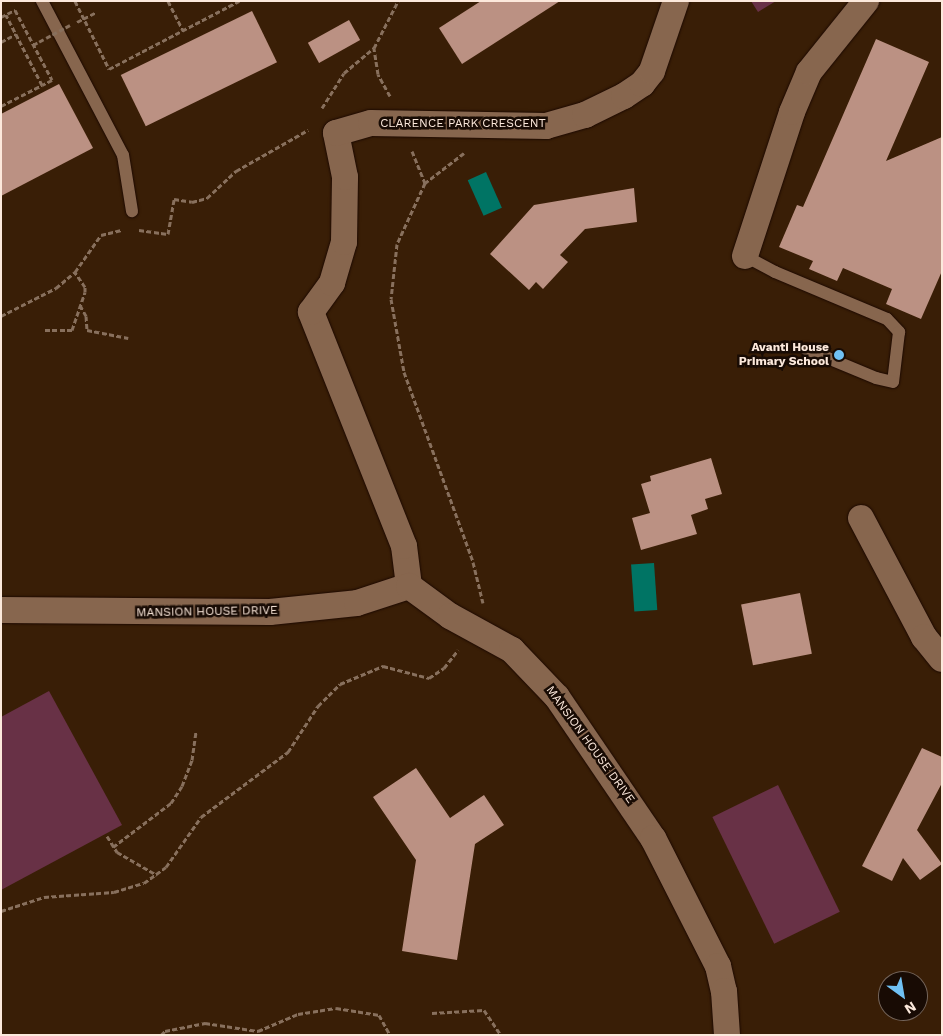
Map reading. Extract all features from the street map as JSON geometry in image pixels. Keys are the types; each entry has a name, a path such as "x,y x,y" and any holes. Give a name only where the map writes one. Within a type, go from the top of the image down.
{"street":[{"name":"CLARENCE PARK CRESCENT","path":"324,129 371,124 546,126 585,115 642,84 661,54 676,1"},
{"path":"745,256 792,112 809,72 866,1"},
{"path":"324,129 345,177 344,242 332,283 311,312 404,546 409,586"},
{"path":"861,518 924,637 942,659"},
{"name":"MANSION HOUSE DRIVE","path":"1,610 270,612 357,603 409,586 472,628 512,650 557,697 639,815 718,966 724,991 727,1035"}],"lane":[{"path":"42,1 123,155 132,211"},
{"path":"745,256 775,272 887,319 899,332 893,382 876,378 806,349"}],"path":[{"path":"75,1 109,68 239,1"},
{"path":"168,1 183,30"},
{"path":"321,110 344,73 374,48 398,1"},
{"path":"1,17 15,10 52,80 1,106"},
{"path":"33,44 97,12"},
{"path":"6,15 42,84"},
{"path":"1,42 16,34"},
{"path":"374,48 378,74 403,124"},
{"path":"1,911 44,896 134,888 157,875 178,852 201,817 288,752 318,706 340,684 383,666 422,679 437,675 472,628 481,612 483,596 404,372 390,281 404,225 425,183 461,155 491,140 495,125"},
{"path":"133,230 168,234 174,199 192,202 207,198 236,171 305,133 324,129"},
{"path":"1,316 38,299 75,272 101,235 126,230"},
{"path":"44,330 72,330 85,287 75,272"},
{"path":"80,304 86,316 87,330 128,338"},
{"path":"113,847 171,803 182,786 192,760 196,731"},
{"path":"107,836 113,847 157,875"},
{"path":"160,1035 165,1031 205,1023 258,1031 298,1014 336,1008 379,1015 390,1035"},
{"path":"432,1014 484,1010 501,1035"}],"shaded area":[{"path":"751,1 776,1 758,12"},
{"path":"49,691 122,825 1,890 1,717"},
{"path":"778,785 840,912 774,944 712,817"}],"water":[{"path":"486,172 502,208 484,216 468,180"},
{"path":"654,563 657,610 634,611 631,565"}],"building":[{"path":"481,1 560,1 462,64 439,28"},
{"path":"252,11 277,62 146,126 121,75"},
{"path":"349,20 360,40 319,63 308,43"},
{"path":"876,39 929,62 886,161 942,137 942,271 921,319 886,304 892,289 843,268 837,281 809,269 813,261 779,247 797,205 803,207"},
{"path":"59,84 93,148 1,196 1,114"},
{"path":"634,188 637,222 585,229 560,255 568,262 543,289 536,282 529,290 490,254 534,205"},
{"path":"711,458 722,494 705,499 708,509 691,515 697,534 641,550 632,518 650,513 641,484 651,481 650,476"},
{"path":"800,593 812,654 753,665 741,604"},
{"path":"922,748 942,757 942,783 917,830 942,864 920,880 903,858 892,881 862,866"},
{"path":"416,768 450,818 484,795 504,825 475,844 457,960 402,951 416,860 373,797"}],"place":[{"name":"Avanti House Primary School","path":"839,355"}]}
